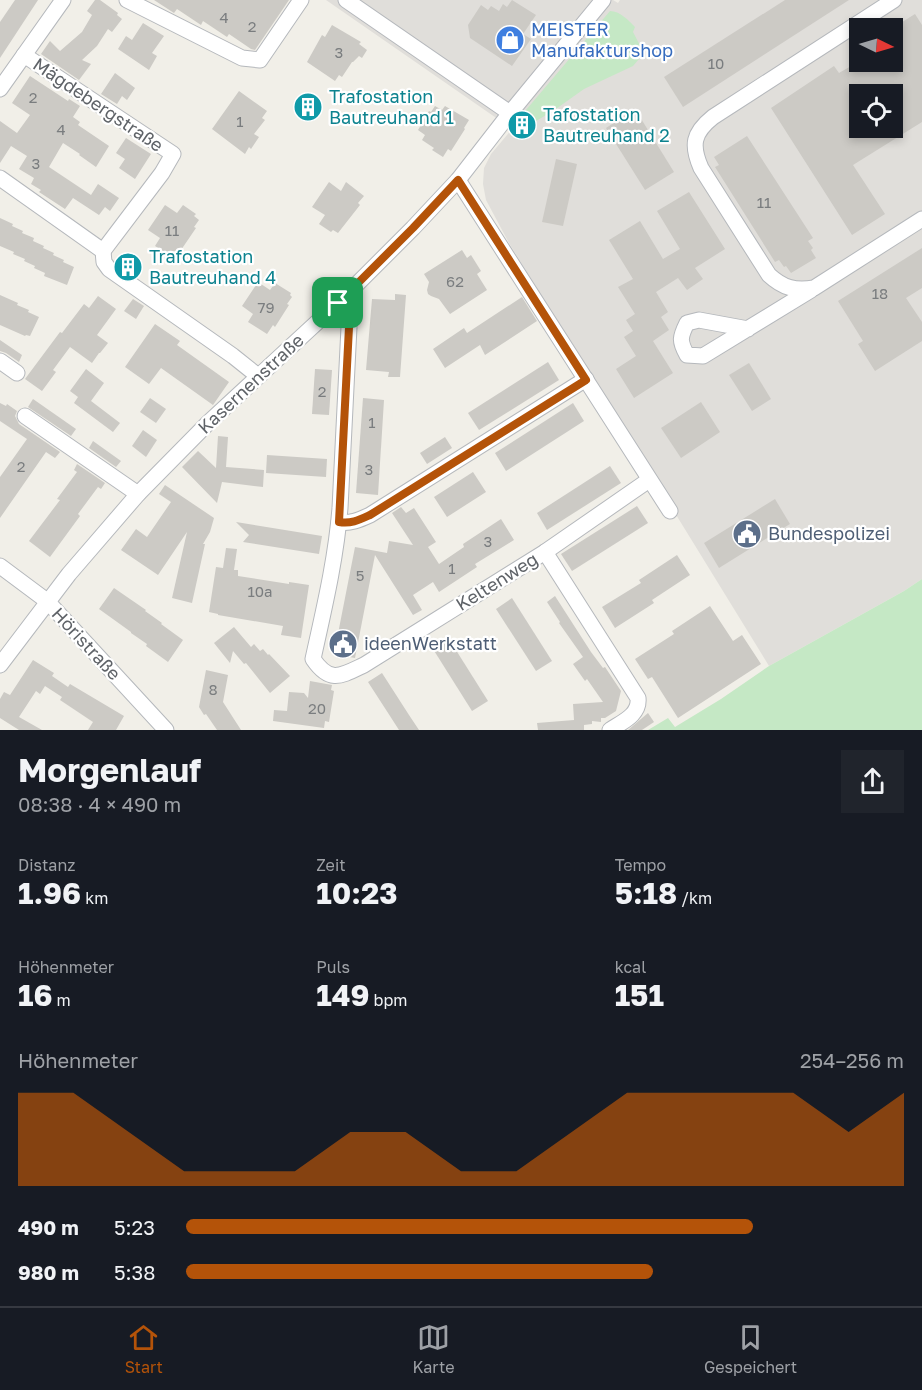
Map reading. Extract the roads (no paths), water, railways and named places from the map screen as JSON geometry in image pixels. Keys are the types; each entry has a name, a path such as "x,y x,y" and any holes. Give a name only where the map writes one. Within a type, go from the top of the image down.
{"street":[{"path":"0,89 63,0"},
{"path":"127,0 242,58 260,60 301,0"},
{"path":"346,0 510,113"},
{"name":"Kasernenstraße","path":"0,665 47,601 138,494 208,423 338,303 458,180 603,0"},
{"path":"814,288 790,289 778,283 769,274 701,168 696,156 695,139 698,131 713,117 894,0"},
{"name":"Mägdebergstraße","path":"24,55 173,154 162,173 103,251"},
{"path":"0,178 103,251 104,262 109,269 258,376"},
{"path":"458,180 670,511"},
{"path":"748,329 922,219"},
{"path":"338,303 345,312 349,327 339,522 346,524 370,515 586,380"},
{"path":"0,361 17,373"},
{"path":"25,416 138,494"},
{"name":"Keltenweg","path":"339,522 313,659 319,668 332,676 340,676 364,665 545,552 650,480"},
{"path":"545,552 638,698 639,705 633,715 610,730"},
{"name":"Höristraße","path":"0,566 47,601 166,730"}],"place":[{"name":"MEISTER Manufakturshop","path":"510,40"},
{"name":"Trafostation Bautreuhand 1","path":"308,107"},
{"name":"Tafostation Bautreuhand 2","path":"522,125"},
{"name":"Trafostation Bautreuhand 4","path":"128,267"},
{"name":"Bundespolizei","path":"747,534"},
{"name":"ideenWerkstatt","path":"343,644"}]}
